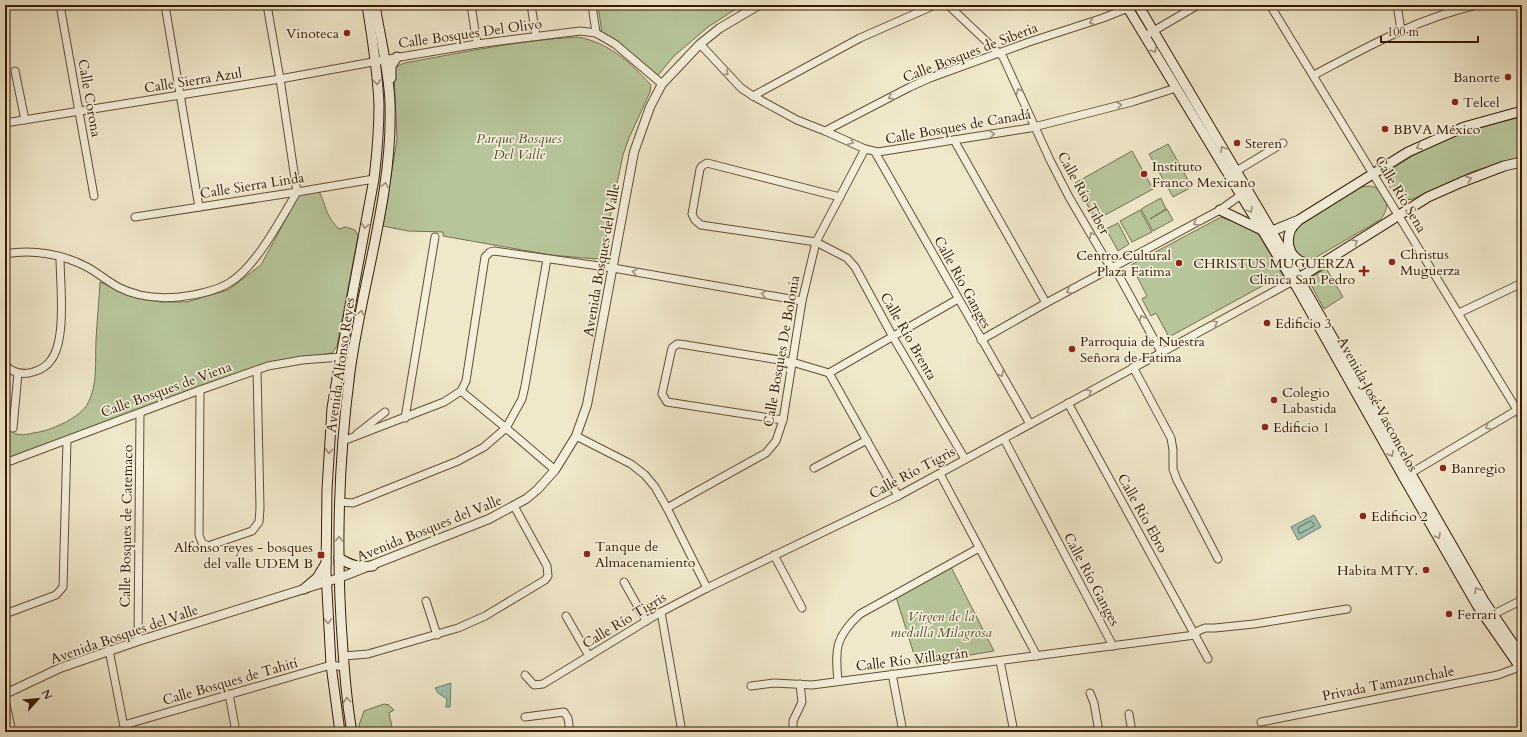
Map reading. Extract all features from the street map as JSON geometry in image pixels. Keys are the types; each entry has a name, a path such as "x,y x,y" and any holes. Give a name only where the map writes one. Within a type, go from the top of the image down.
{"main road":[{"name":"Avenida Alfonso Reyes","path":"352,732 347,704 339,596 340,502 343,441 350,369 387,178 390,145 390,102 367,5"},
{"name":"Avenida Alfonso Reyes","path":"340,732 331,665 326,562 327,489 332,408 374,179 379,126 380,60 374,5"},
{"name":"Avenida José Vasconcelos","path":"1138,5 1233,173 1241,195 1262,230 1296,279 1411,473 1489,616 1522,657"},
{"name":"Avenida José Vasconcelos","path":"1127,7 1176,88 1271,231 1404,478 1521,668"},
{"path":"390,102 391,66 397,57"},
{"path":"1220,210 1262,230 1271,231 1299,220 1408,152 1438,138 1491,119 1522,111"},
{"path":"1296,279 1428,197 1504,166 1522,162"},
{"path":"1299,220 1293,226 1289,234 1288,244 1291,252 1300,261 1319,264"},
{"path":"339,558 350,565 373,566"},
{"path":"304,589 317,578 326,562"}],"street":[{"name":"Calle Corona","path":"60,5 94,196"},
{"path":"165,5 199,206"},
{"path":"5,254 35,252 60,257 86,267 117,286 142,297 173,298 208,291 227,284 243,273 261,249 297,192 267,5"},
{"path":"471,5 477,44"},
{"path":"531,5 536,36"},
{"path":"592,5 596,33"},
{"name":"Avenida Bosques del Valle","path":"5,694 60,668 109,650 263,603 373,566 489,519 526,499 537,490 555,470 576,436 590,395 634,152 650,107 662,84 700,44 720,28 759,5"},
{"path":"753,96 860,38 935,5"},
{"path":"948,5 1000,53"},
{"path":"1145,36 1198,5"},
{"name":"Calle Río Sena","path":"1270,5 1459,313 1520,409 1522,418"},
{"path":"1397,5 1401,30"},
{"path":"1314,75 1401,30 1463,8 1477,5"},
{"name":"Calle Bosques de Siberia","path":"825,131 916,84 1029,42 1103,18 1127,7"},
{"name":"Calle Bosques Del Olivo","path":"380,60 477,44 580,31 596,33 615,44 662,84"},
{"name":"Calle Bosques de Canadá","path":"700,44 736,82 753,96 797,120 875,152 883,152 1036,126 1132,102 1176,88"},
{"name":"Calle Río Tiber","path":"1000,53 1036,126 1050,160 1106,260 1118,274 1161,352"},
{"name":"Calle Sierra Azul","path":"5,123 280,79 380,60"},
{"path":"15,71 25,120"},
{"path":"954,140 1046,303"},
{"path":"1233,173 1283,143"},
{"name":"Calle Bosques De Bolonia","path":"667,508 766,453 776,441 783,420 802,300 816,242 865,149"},
{"name":"Calle Río Ganges","path":"875,152 1030,424"},
{"name":"Calle Río Brenta","path":"840,197 711,164 705,164 700,169 692,214 701,225 816,242 843,255 852,262 893,337 965,459"},
{"name":"Calle Sierra Linda","path":"135,217 374,179"},
{"path":"981,340 1046,303 1220,210 1241,195"},
{"path":"406,418 435,237"},
{"path":"343,441 406,418 444,402 460,391 466,380 485,257 490,252 494,251 612,268 802,300"},
{"path":"5,365 18,373 31,372 45,367 56,351 59,338 61,312 60,257"},
{"path":"340,502 352,503 458,461 484,447 506,428 522,399 526,386 547,259"},
{"name":"Calle Río Tigris","path":"525,675 534,685 543,684 661,612 940,474 1296,279"},
{"path":"1459,313 1522,283"},
{"path":"829,373 958,299"},
{"path":"783,420 669,403 665,400 662,394 671,351 677,344 792,362 829,373 898,496"},
{"name":"Calle Bosques de Viena","path":"5,462 257,370 302,360 341,357"},
{"path":"1133,368 1168,431 1173,444 1173,469 1177,480 1218,559"},
{"path":"200,390 199,535 202,544 208,546 252,531 259,522 257,370"},
{"path":"14,428 18,373"},
{"path":"460,391 555,470"},
{"name":"Calle Río Ebro","path":"1068,403 1208,659"},
{"path":"1411,473 1520,409"},
{"path":"352,438 385,412"},
{"name":"Calle Bosques de Catemaco","path":"138,641 140,413"},
{"path":"576,436 620,458 645,475 655,487 667,508 707,588"},
{"name":"Calle Río Ganges","path":"1004,438 1113,646"},
{"path":"814,468 867,440"},
{"path":"5,614 56,595 63,587 66,441"},
{"path":"940,474 1037,656"},
{"path":"344,656 368,654 458,628 485,616 545,580 548,576 547,566 514,506"},
{"path":"838,682 835,657 836,647 844,630 860,614 979,548"},
{"path":"774,555 802,608"},
{"path":"624,582 646,621"},
{"path":"1489,616 1522,600"},
{"path":"426,601 437,635"},
{"name":"Calle Río Villagrán","path":"751,686 774,683 812,685 838,682 1195,635 1198,631 1205,628 1254,624 1347,609"},
{"path":"661,612 682,732"},
{"path":"566,616 589,656"},
{"path":"109,650 124,729"},
{"path":"1000,660 1014,732"},
{"name":"Calle Bosques de Tahití","path":"124,729 229,694 331,665 344,667"},
{"name":"Privada Tamazunchale","path":"1261,722 1498,675 1521,668"},
{"path":"892,674 903,732"},
{"path":"793,732 793,721 802,702 800,684"},
{"path":"1090,693 1094,703 1099,732"},
{"path":"229,694 236,732"},
{"path":"5,700 12,732"},
{"path":"525,717 564,712 568,718 570,732"},
{"path":"1129,714 1132,732"}],"green space":[{"path":"598,5 742,5 708,27 674,56 659,74 655,76 602,34"},
{"name":"Parque Bosques Del Valle","path":"578,37 600,44 609,49 627,61 651,85 650,92 623,155 603,251 599,258 551,255 443,236 443,232 408,231 383,226 397,139 394,72 396,67 404,63 490,47"},
{"path":"1522,117 1522,157 1474,171 1413,199 1399,197 1394,194 1390,188 1390,176 1393,170 1412,156 1458,135"},
{"path":"1168,144 1192,187 1173,197 1149,154"},
{"path":"1132,151 1153,189 1096,220 1075,183"},
{"path":"1369,186 1380,190 1386,199 1386,209 1380,220 1313,259 1309,260 1297,255 1290,240 1298,224 1360,187"},
{"path":"316,188 321,196 328,215 335,225 339,229 346,227 355,230 358,236 337,346 332,353 273,362 5,459 5,423 12,432 19,435 39,432 52,428 73,418 80,413 88,403 95,380 100,282 133,296 161,302 187,302 228,290 261,265 300,193"},
{"path":"1161,198 1166,209 1150,219 1167,209 1173,220 1153,231 1141,209"},
{"path":"1140,210 1152,232 1132,242 1120,221"},
{"path":"1221,217 1256,230 1285,279 1277,283 1275,279 1169,337 1156,313 1151,316 1142,299 1147,296 1131,265"},
{"path":"1118,223 1129,244 1118,251 1106,229"},
{"path":"1326,268 1343,297 1324,309 1309,281 1310,278"},
{"name":"Virgen de la medalla Milagrosa","path":"951,567 994,651 917,664 896,597"},
{"path":"384,704 389,705 394,710 389,713 393,732 360,732 359,725 364,711"}],"water":[{"path":"1314,515 1321,527 1298,540 1291,527"},
{"path":"451,683 450,707 446,707 447,699 438,693 435,688"}],"waterway":[{"path":"344,384 346,371"},
{"path":"334,563 335,553"}],"place":[{"name":"Vinoteca","path":"347,33"},
{"name":"Banorte","path":"1508,77"},
{"name":"Telcel","path":"1455,102"},
{"name":"BBVA México","path":"1385,129"},
{"name":"Steren","path":"1237,143"},
{"name":"Instituto Franco Mexicano","path":"1144,174"},
{"name":"Christus Muguerza","path":"1392,262"},
{"name":"Centro Cultural Plaza Fatima","path":"1179,263"},
{"name":"CHRISTUS MUGUERZA Clínica San Pedro","path":"1364,271"},
{"name":"Edificio 3","path":"1267,323"},
{"name":"Parroquia de Nuestra Señora de Fatima","path":"1072,349"},
{"name":"Colegio Labastida","path":"1274,400"},
{"name":"Edificio 1","path":"1265,427"},
{"name":"Banregio","path":"1443,468"},
{"name":"Edificio 2","path":"1363,516"},
{"name":"Tanque de Almacenamiento","path":"587,554"},
{"name":"Alfonso reyes - bosques del valle UDEM B","path":"321,555"},
{"name":"Habita MTY.","path":"1426,570"},
{"name":"Ferrari","path":"1449,614"}]}
